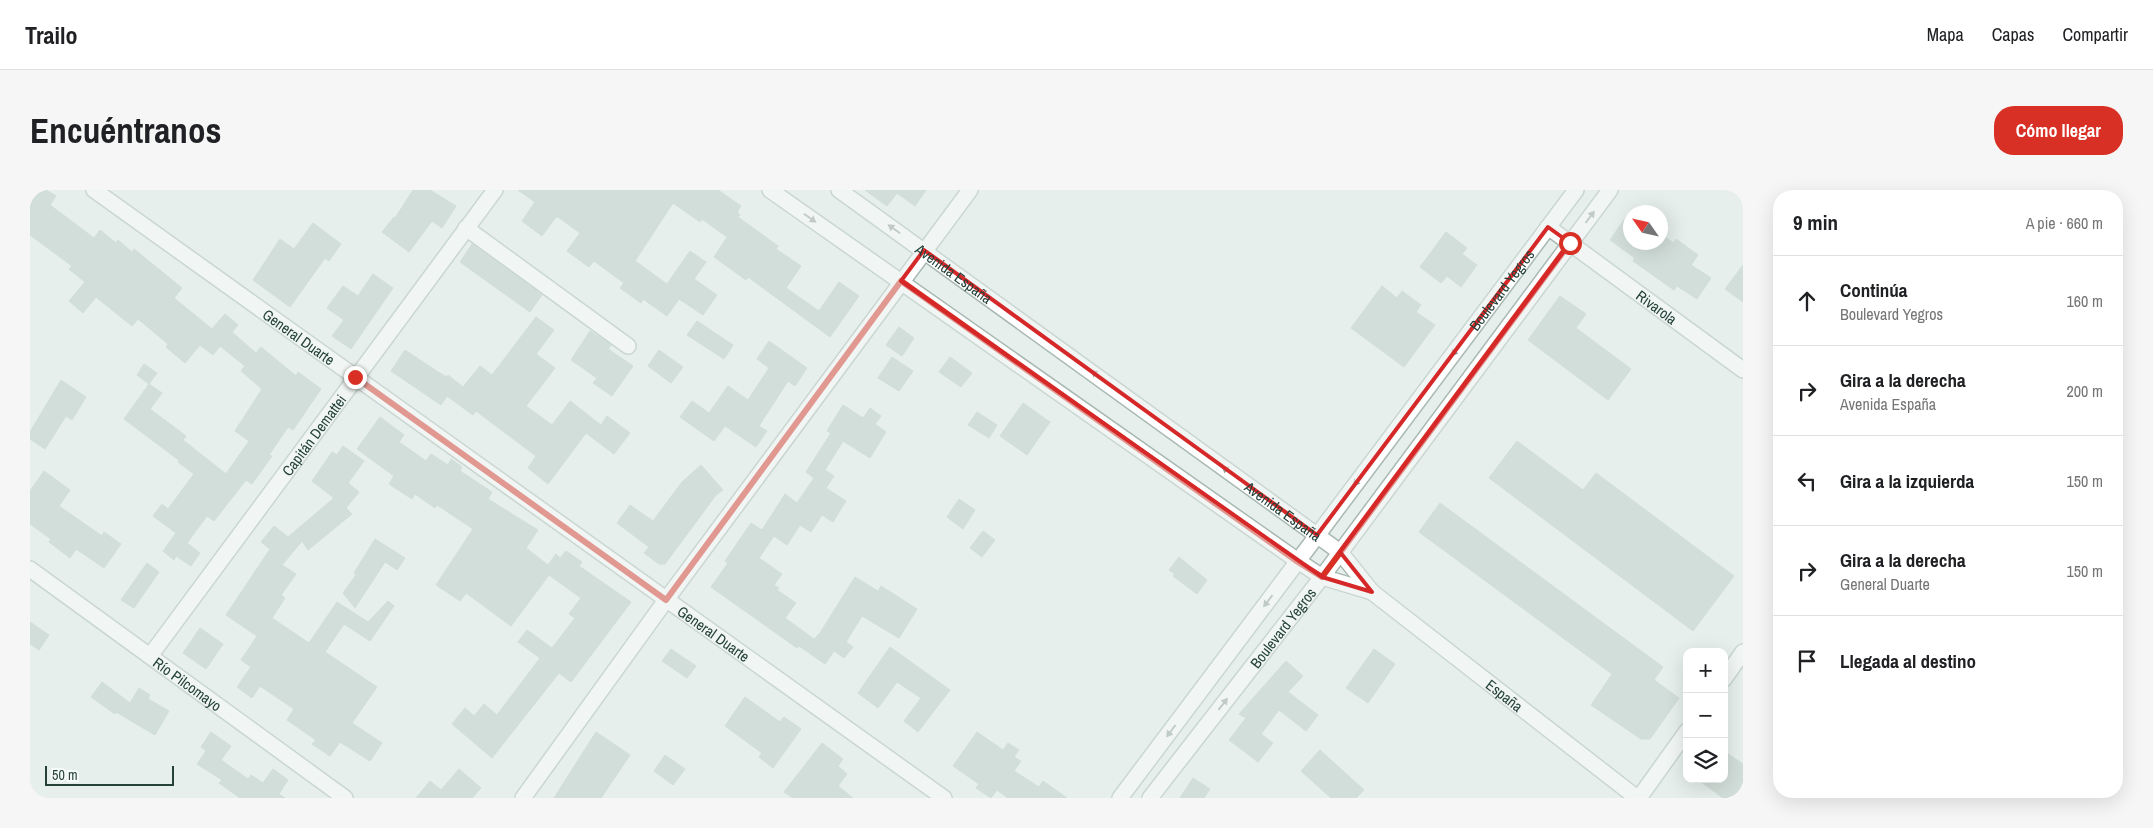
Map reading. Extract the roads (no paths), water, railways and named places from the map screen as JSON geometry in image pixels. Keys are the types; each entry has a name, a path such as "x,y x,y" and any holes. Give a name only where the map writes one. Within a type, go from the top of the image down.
{"street":[{"name":"General Duarte","path":"94,190 944,798"},
{"name":"Capitán Demattei","path":"150,656 495,190"},
{"path":"770,190 1298,562 1322,577 1372,592"},
{"name":"Avenida España","path":"839,190 1340,552 1372,592"},
{"path":"523,798 666,600 970,190"},
{"name":"Boulevard Yegros","path":"1120,798 1576,190"},
{"name":"Boulevard Yegros","path":"1150,798 1322,577 1610,190"},
{"name":"Rivarola","path":"1548,227 1743,370"},
{"path":"466,228 628,346"},
{"name":"Río Pilcomayo","path":"30,569 345,798"},
{"name":"España","path":"1372,592 1638,798"},
{"path":"1728,673 1743,652"},
{"path":"1638,798 1683,736"}]}
